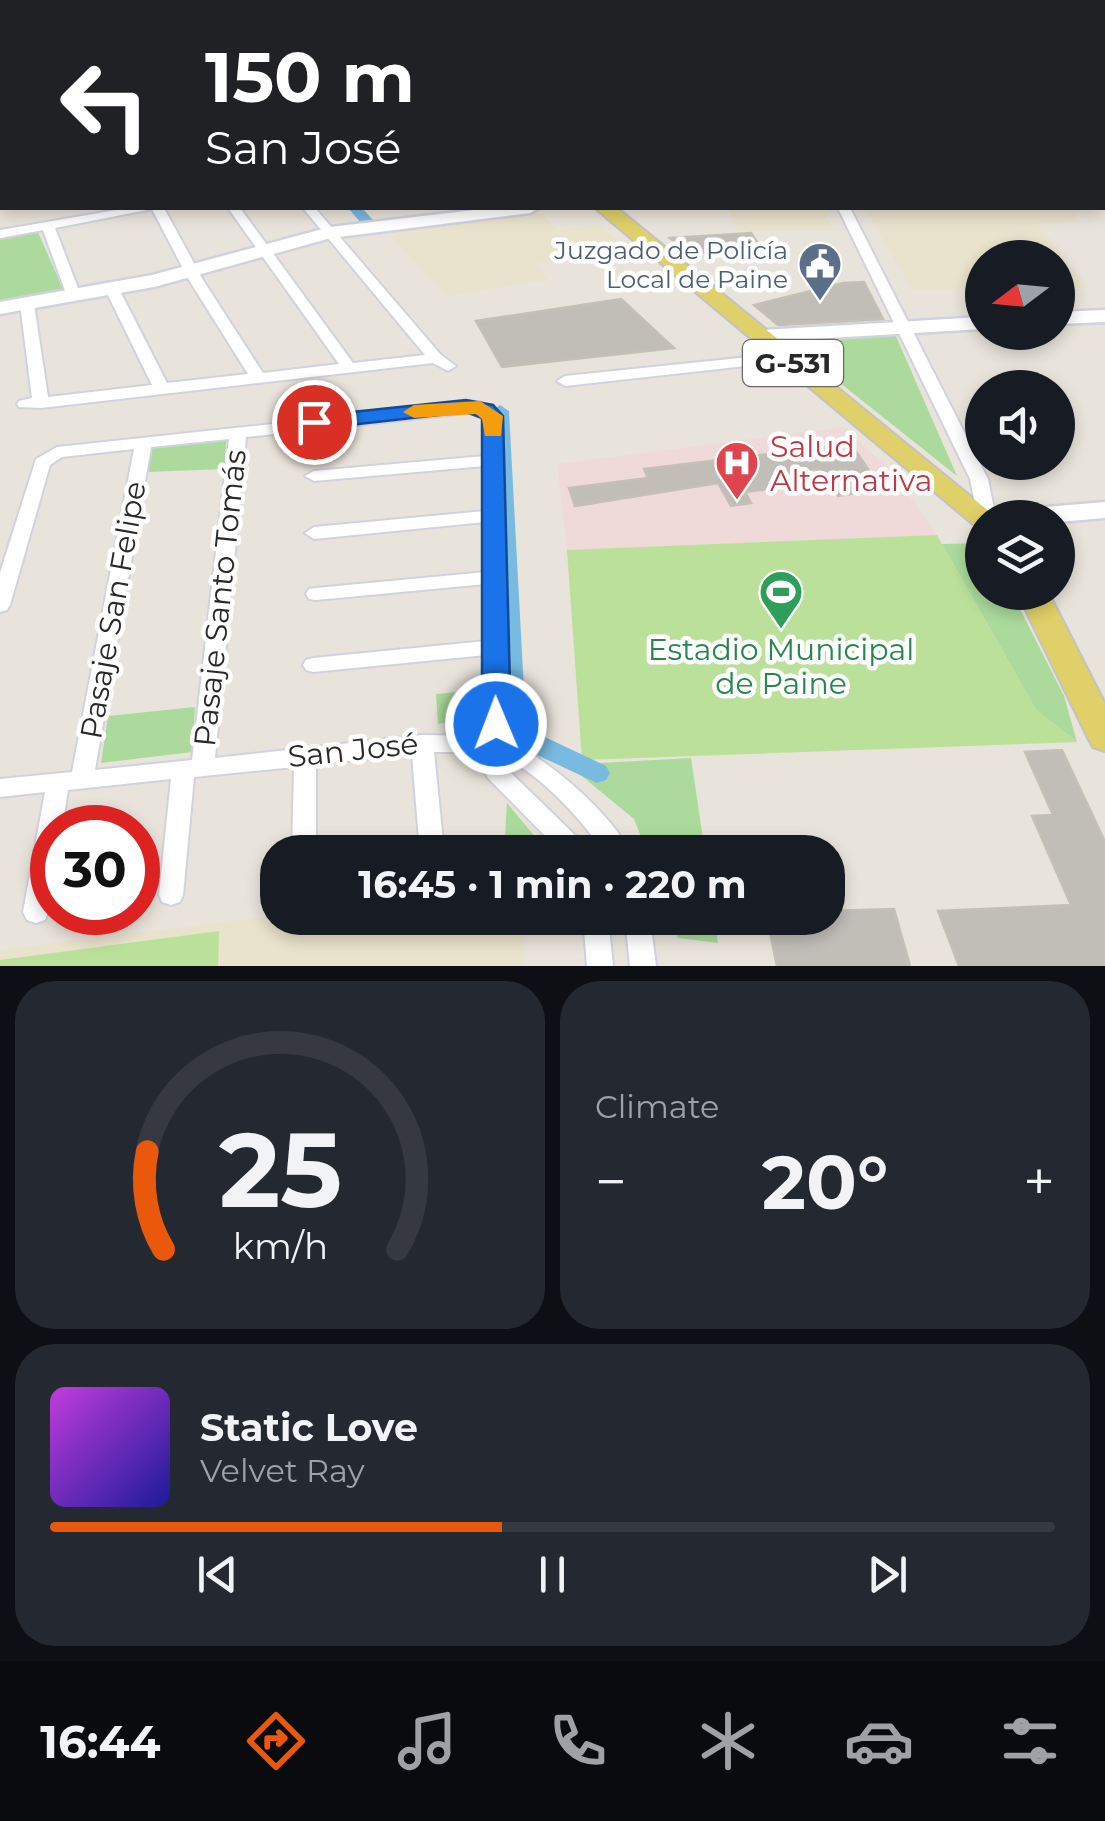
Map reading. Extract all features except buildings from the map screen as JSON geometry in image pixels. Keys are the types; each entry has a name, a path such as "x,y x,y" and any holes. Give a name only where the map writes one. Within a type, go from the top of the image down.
{"main road":[{"name":"G-531","path":"607,210 965,502"},
{"path":"1041,610 1105,738"}],"street":[{"path":"0,234 135,210"},
{"path":"159,210 259,379"},
{"path":"235,210 350,370"},
{"path":"27,304 33,404 442,362 311,210"},
{"path":"0,308 192,271 330,233 514,210"},
{"path":"845,210 985,491 985,500"},
{"path":"47,225 74,296"},
{"path":"112,289 162,390"},
{"path":"1075,317 1105,316"},
{"path":"761,336 965,324"},
{"path":"565,381 787,358"},
{"path":"0,606 46,458 64,450 473,406 492,416 496,724 482,748 505,781 559,835"},
{"name":"Pasaje Santo Tomás","path":"171,895 194,767 238,430"},
{"name":"Pasaje San Felipe","path":"64,805 144,441"},
{"path":"314,476 493,460"},
{"path":"1075,513 1105,510"},
{"path":"314,532 494,516"},
{"path":"316,594 495,577"},
{"path":"312,666 496,647"},
{"name":"San José","path":"0,788 454,742 500,748 517,755 581,809 603,835"},
{"path":"422,743 430,835"},
{"path":"304,835 305,755"},
{"path":"597,935 600,966"},
{"path":"640,935 643,966"}],"shaded area":[{"path":"729,210 823,210 834,230 737,231"},
{"path":"866,210 1072,210 1081,222 1037,224 1050,240 965,240 965,289 912,290"},
{"path":"540,212 557,230 599,225 625,247 535,264 548,280 447,296 389,233"},
{"path":"1075,271 1088,287 1075,287"},
{"name":"Salud Alternativa","path":"842,427 888,467 937,535 567,550 557,464"},
{"path":"260,917 260,935 524,935 524,966 0,966 0,950 119,935 160,935 160,930"}],"green space":[{"path":"37,230 64,291 0,302 0,236"},
{"path":"895,334 957,476 786,340"},
{"path":"226,440 225,469 147,472 152,448"},
{"name":"Estadio Municipal de Paine","path":"937,535 965,584 965,610 979,610 1036,710 1077,742 582,760 567,550"},
{"path":"965,543 965,585 942,544"},
{"path":"979,610 1021,610 1064,696 1077,742 1036,710"},
{"path":"482,690 483,715 438,724 436,694"},
{"path":"195,707 192,752 101,763 108,716"},
{"path":"691,758 702,835 640,835 634,819 572,768 581,764"},
{"path":"507,803 534,835 505,835"},
{"path":"219,931 218,966 0,966 0,960"},
{"path":"677,935 717,935 718,943"}],"waterway":[{"path":"357,210 367,221"},
{"path":"500,411 514,733 597,773"}],"slow traffic":[{"path":"414,412 480,407 490,412 493,432"}],"place":[{"name":"Juzgado de Policía Local de Paine","path":"820,302"},
{"name":"Salud Alternativa","path":"737,501"},
{"name":"Estadio Municipal de Paine","path":"781,630"}],"route":[{"path":"314,422 466,406 490,412 496,724"}]}
